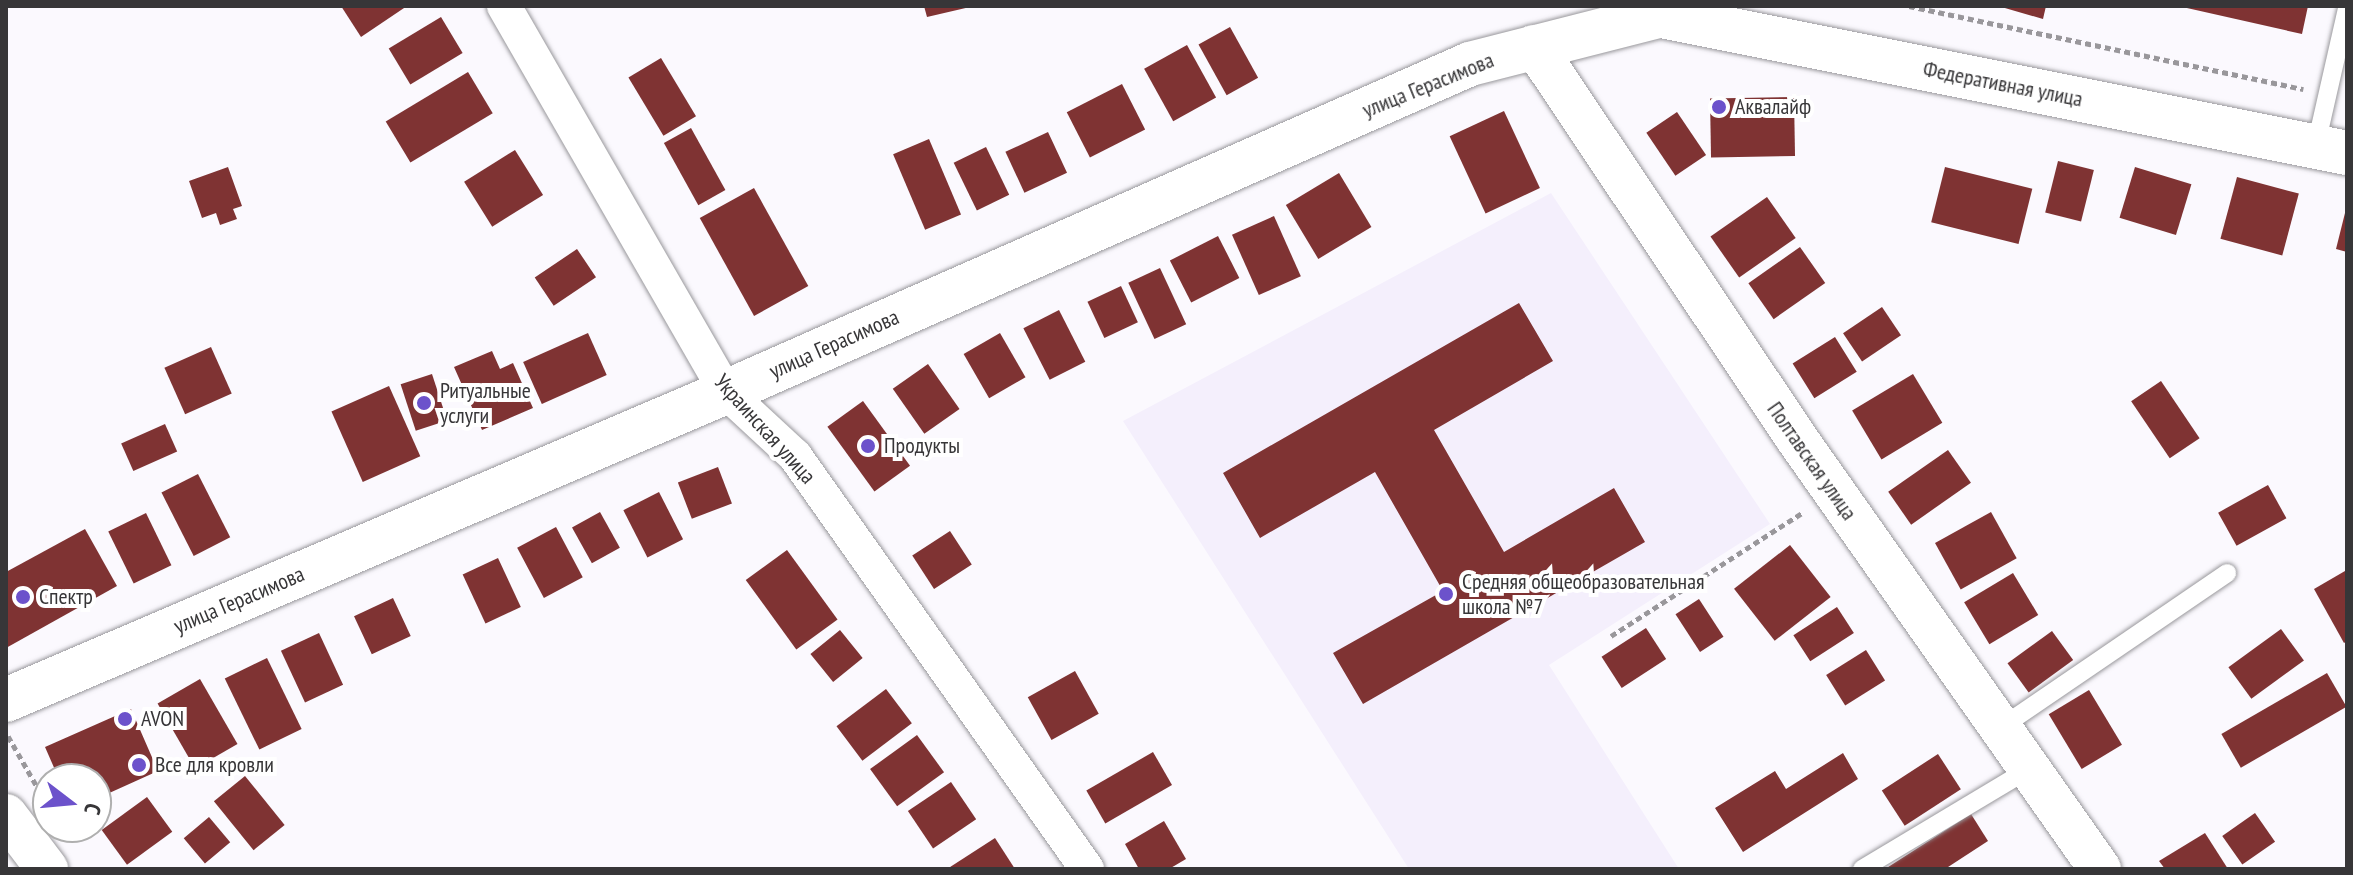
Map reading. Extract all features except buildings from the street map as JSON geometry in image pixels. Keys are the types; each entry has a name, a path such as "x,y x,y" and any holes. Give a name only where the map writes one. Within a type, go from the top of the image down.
{"main road":[{"name":"Федеративная улица","path":"1614,6 1662,11 2331,149"},
{"name":"улица Герасимова","path":"6,700 726,392 1470,64 1662,11"}],"street":[{"name":"Украинская улица","path":"504,6 726,392 795,456 1087,869"},
{"name":"Полтавская улица","path":"1534,46 1834,493 2100,869"},
{"path":"6,815 47,869"}],"lane":[{"path":"2331,149 2326,94 2347,9"},
{"path":"2000,728 2227,573"},
{"path":"1862,869 2029,769"}],"path":[{"path":"1909,6 2326,94"},
{"path":"1611,636 1834,493"},
{"path":"6,732 32,777"}],"shaded area":[{"name":"Средняя общеобразовательная школа №7","path":"1551,193 1770,524 1549,665 1679,869 1409,869 1123,421"}],"place":[{"name":"Аквалайф","path":"1719,107"},
{"name":"Ритуальные услуги","path":"424,403"},
{"name":"Продукты","path":"868,446"},
{"name":"Средняя общеобразовательная школа №7","path":"1446,594"},
{"name":"Спектр","path":"23,597"},
{"name":"AVON","path":"125,719"},
{"name":"Все для кровли","path":"139,765"}]}
